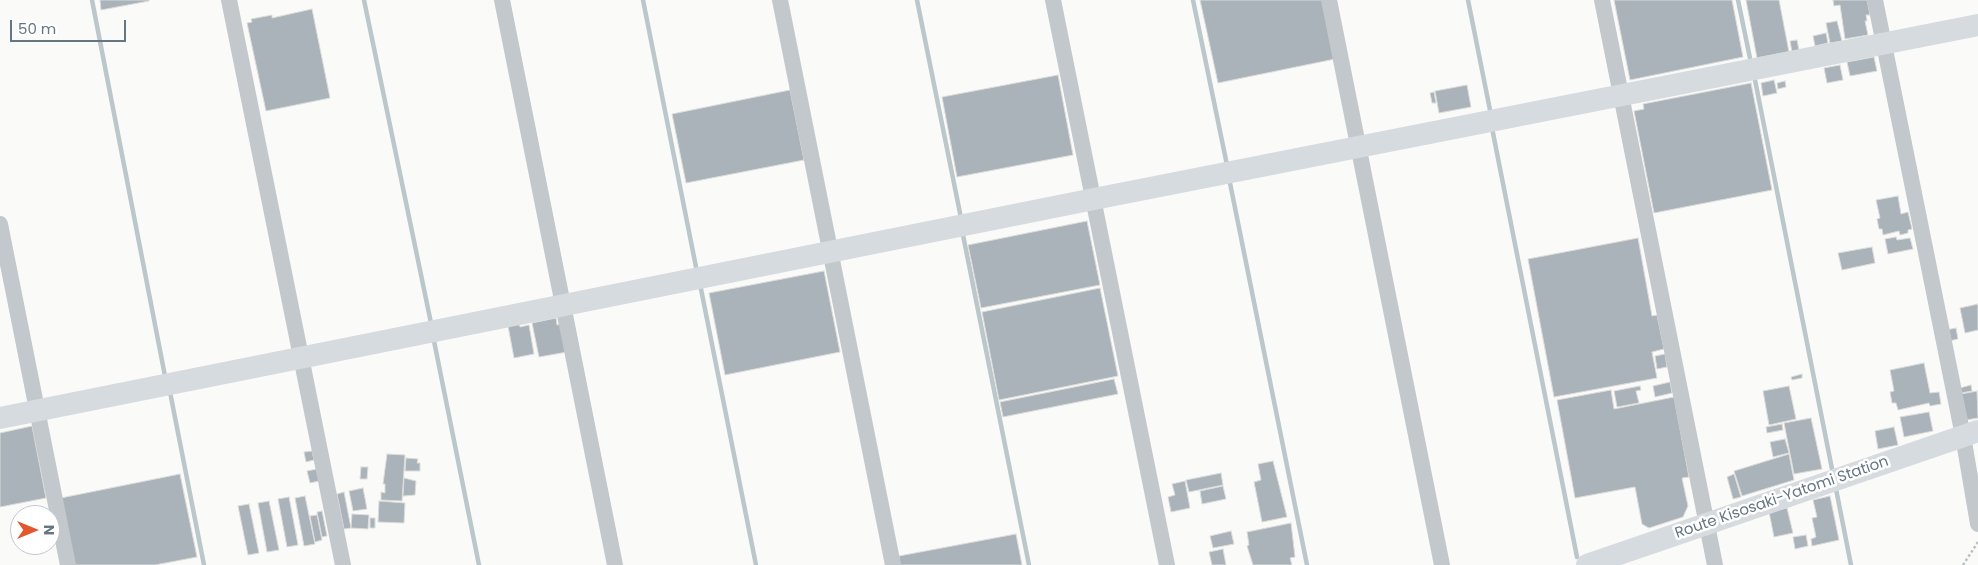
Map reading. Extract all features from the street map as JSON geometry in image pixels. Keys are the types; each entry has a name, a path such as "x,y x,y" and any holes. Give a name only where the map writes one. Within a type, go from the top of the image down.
{"street":[{"path":"229,0 343,565"},
{"path":"502,0 615,565"},
{"path":"780,0 893,565"},
{"path":"1053,0 1167,565"},
{"path":"1329,0 1442,565"},
{"path":"1602,0 1715,565"},
{"path":"1875,0 1970,433 1978,524"},
{"path":"0,418 1621,94 1884,45 1978,25"},
{"path":"0,224 68,565"},
{"name":"Route Kisosaki-Yatomi Station","path":"1587,565 1970,433"}],"path":[{"path":"1963,565 1978,542"}],"building":[{"path":"100,0 149,0 149,1 101,10"},
{"path":"1200,0 1323,0 1335,59 1218,83"},
{"path":"1614,0 1732,0 1743,57 1630,80"},
{"path":"1746,0 1779,0 1789,52 1757,58"},
{"path":"1833,0 1867,0 1870,15 1866,15 1867,21 1865,21 1868,35 1845,39 1840,5 1834,6"},
{"path":"312,9 330,98 266,111 247,23 252,22 251,19 272,15 272,18"},
{"path":"1837,21 1842,41 1830,43 1826,23"},
{"path":"1826,33 1828,43 1815,46 1813,36"},
{"path":"1797,40 1799,50 1792,52 1790,41"},
{"path":"1874,57 1877,71 1850,76 1847,62"},
{"path":"1840,65 1843,80 1827,83 1824,68"},
{"path":"1058,75 1073,155 957,177 942,97"},
{"path":"1774,80 1777,93 1763,96 1761,83"},
{"path":"1785,81 1786,87 1778,89 1777,83"},
{"path":"1751,83 1772,190 1654,213 1634,111 1644,109 1643,104"},
{"path":"1467,85 1471,107 1439,113 1435,91"},
{"path":"790,90 804,160 686,183 672,114"},
{"path":"1434,92 1436,103 1432,103 1430,93"},
{"path":"1898,196 1901,214 1908,212 1912,229 1908,230 1908,233 1900,235 1899,231 1883,235 1882,229 1879,229 1877,219 1880,218 1876,200"},
{"path":"1087,221 1100,285 981,308 968,245"},
{"path":"1896,237 1897,240 1910,238 1913,249 1888,254 1885,239"},
{"path":"1638,238 1652,316 1657,315 1664,349 1652,352 1657,378 1554,397 1528,259"},
{"path":"1872,247 1875,263 1842,270 1838,253"},
{"path":"824,271 840,352 725,375 709,293"},
{"path":"1100,288 1118,376 999,400 982,312"},
{"path":"1978,304 1978,330 1965,333 1960,308"},
{"path":"556,318 557,325 561,324 567,352 539,357 532,323"},
{"path":"519,324 520,327 529,325 534,354 514,358 508,326"},
{"path":"1956,328 1958,339 1949,341 1946,330"},
{"path":"1665,354 1667,367 1657,369 1655,356"},
{"path":"1924,363 1930,393 1939,392 1941,404 1930,406 1929,403 1898,410 1896,403 1892,403 1890,392 1894,391 1890,370"},
{"path":"1802,374 1802,378 1792,380 1791,377"},
{"path":"1114,379 1118,394 1003,417 1000,402"},
{"path":"1670,382 1672,393 1655,397 1653,386"},
{"path":"1971,385 1972,391 1961,393 1960,388"},
{"path":"1640,386 1641,390 1636,391 1639,403 1617,407 1614,391"},
{"path":"1789,386 1796,419 1769,425 1763,391"},
{"path":"1611,390 1614,409 1674,397 1689,477 1682,478 1688,506 1683,517 1649,528 1642,524 1635,487 1575,498 1557,400"},
{"path":"1977,391 1978,418 1966,420 1961,394"},
{"path":"1929,412 1933,431 1904,437 1900,417"},
{"path":"1811,418 1822,469 1794,474 1784,423"},
{"path":"1782,424 1783,430 1767,433 1766,427"},
{"path":"32,426 46,498 0,507 0,433"},
{"path":"1894,427 1898,445 1878,449 1875,431"},
{"path":"1785,439 1789,453 1773,457 1770,442"},
{"path":"312,451 314,460 306,462 304,452"},
{"path":"387,454 405,455 402,501 381,500 381,492 385,493 385,484 383,484"},
{"path":"1789,454 1794,480 1742,496 1734,471"},
{"path":"406,458 418,459 417,463 420,463 420,471 405,471"},
{"path":"1273,461 1287,517 1262,522 1254,482 1261,480 1258,464"},
{"path":"361,467 368,467 367,479 360,479"},
{"path":"317,469 319,481 310,483 307,471"},
{"path":"1221,473 1223,485 1189,492 1186,480"},
{"path":"180,474 197,557 155,565 75,565 61,498"},
{"path":"1734,474 1741,497 1733,499 1727,477"},
{"path":"404,478 416,481 415,495 403,496"},
{"path":"1185,481 1190,508 1171,512 1168,497 1175,495 1172,484"},
{"path":"1223,486 1226,499 1202,504 1200,491"},
{"path":"363,488 367,509 353,511 349,491"},
{"path":"344,492 351,528 344,529 337,494"},
{"path":"305,496 315,544 304,546 295,498"},
{"path":"1830,496 1839,540 1812,546 1811,539 1816,537 1812,518 1817,517 1813,500"},
{"path":"289,497 298,545 287,547 278,499"},
{"path":"269,501 279,550 267,552 258,503"},
{"path":"379,501 405,503 404,523 378,522"},
{"path":"249,504 259,553 248,555 238,506"},
{"path":"1787,508 1793,533 1774,537 1769,512"},
{"path":"322,511 327,536 322,537 317,512"},
{"path":"352,514 369,515 368,529 351,528"},
{"path":"317,515 322,540 315,542 310,516"},
{"path":"370,518 375,518 375,528 370,528"},
{"path":"1291,523 1295,557 1290,558 1292,565 1253,565 1247,546 1249,545 1247,532"},
{"path":"1231,531 1234,544 1213,548 1210,536"},
{"path":"1016,534 1022,565 900,565 899,556"},
{"path":"1806,535 1808,546 1795,549 1793,537"},
{"path":"1223,549 1226,565 1212,565 1209,552"}],"waterway":[{"path":"92,0 165,376"},
{"path":"364,0 431,323"},
{"path":"643,0 697,272"},
{"path":"917,0 961,218"},
{"path":"1193,0 1227,165"},
{"path":"1468,0 1490,110"},
{"path":"1738,0 1751,63"},
{"path":"1755,80 1832,469"},
{"path":"1492,128 1577,557"},
{"path":"1230,183 1307,565"},
{"path":"963,235 1029,565"},
{"path":"700,284 756,565"},
{"path":"434,341 479,565"},
{"path":"170,392 204,565"},
{"path":"1836,489 1851,565"}]}
